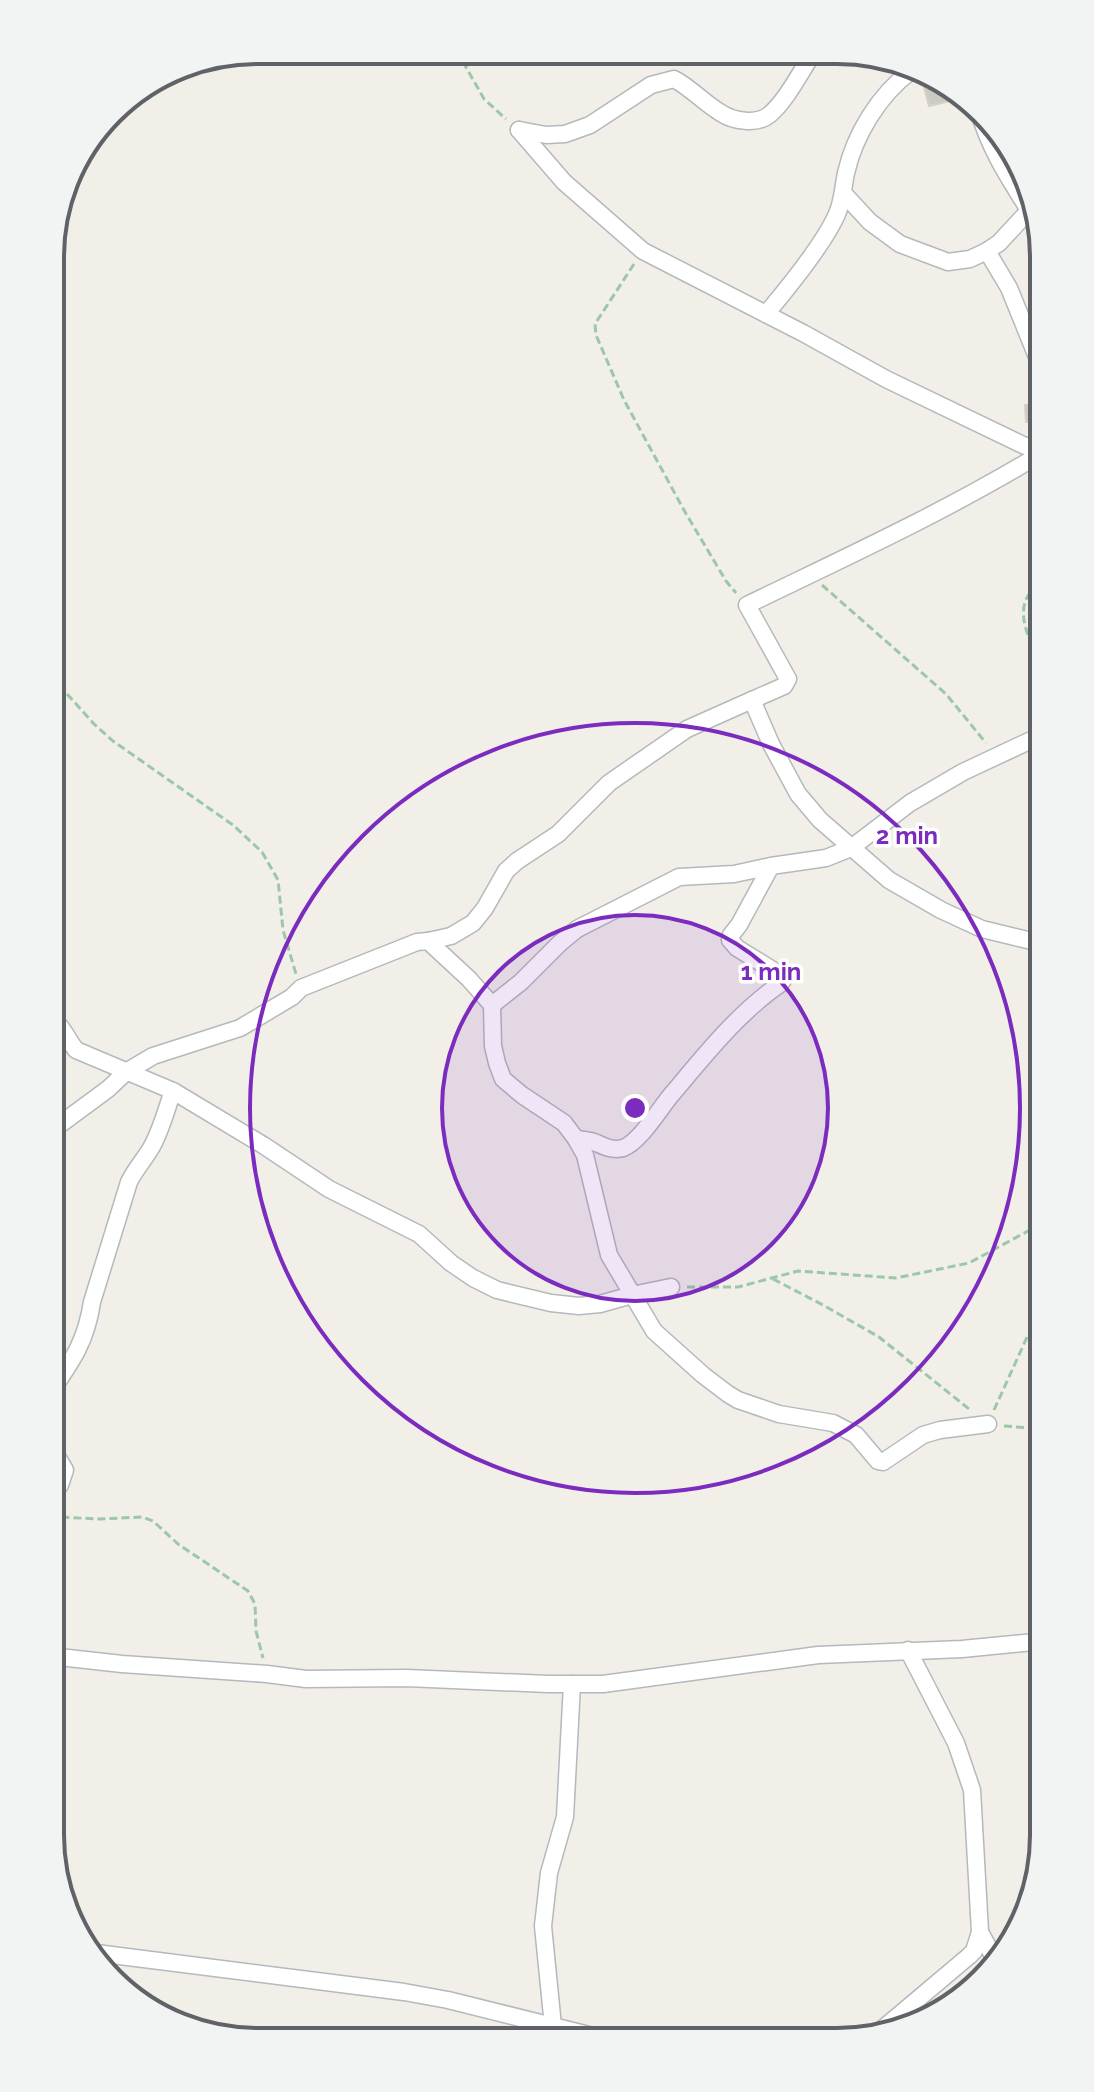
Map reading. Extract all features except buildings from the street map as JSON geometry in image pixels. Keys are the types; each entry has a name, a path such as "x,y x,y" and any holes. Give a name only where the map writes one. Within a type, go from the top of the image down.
{"street":[{"path":"519,130 546,135 565,134 590,125 651,85 674,79 687,85 722,115 741,120 761,120 770,115 787,94 806,64"},
{"path":"766,314 836,216 857,142 871,115 905,77"},
{"path":"519,130 564,182 643,251 886,379 1030,447"},
{"path":"987,137 996,159 1016,185"},
{"path":"844,194 870,222 900,244 948,262 970,259 987,251 999,243 1025,215"},
{"path":"987,251 1009,288 1030,340"},
{"path":"64,1121 126,1072 153,1056 240,1028 292,997 301,988 407,945 451,936 473,923 506,871 558,834 609,783 687,729 784,686 788,679 747,605 1002,478 1030,461"},
{"path":"752,700 798,794 820,820 851,848 889,880 941,910 982,929 1030,941"},
{"path":"492,1005 577,929 679,877 734,874 826,858 851,848 910,803 963,772 1030,740"},
{"path":"576,1139 619,1149 633,1142 730,1027 783,980 730,940 771,866"},
{"path":"428,941 492,1005 493,1046 503,1079 564,1123 576,1139 585,1155 609,1255 654,1331 703,1375 738,1400 779,1414 833,1423 856,1435 878,1461 883,1462 923,1435 988,1424"},
{"path":"64,1031 76,1050 173,1091 329,1189 419,1234 473,1278 497,1290 551,1303 579,1306 671,1287"},
{"path":"64,1371 83,1341 129,1182 157,1138 173,1091"},
{"path":"64,1658 306,1679 406,1678 603,1684 818,1655 962,1649 1030,1642"},
{"path":"894,2019 974,1951 980,1932 972,1790 956,1743 908,1650"},
{"path":"553,2026 543,1926 549,1873 565,1817 572,1684"},
{"path":"980,1932 991,1951"},
{"path":"106,1954 404,1992 561,2028"}],"path":[{"path":"464,64 484,99 519,130"},
{"path":"643,251 595,324 596,335 624,400 685,512 726,581 747,605"},
{"path":"810,575 946,694 996,756"},
{"path":"1030,592 1024,610 1030,641"},
{"path":"64,691 113,741 233,825 262,852 278,880 283,930 301,988"},
{"path":"671,1287 738,1287 798,1271 896,1278 969,1263 1030,1230"},
{"path":"771,1278 879,1337 988,1424 1030,1428"},
{"path":"988,1424 1030,1334"},
{"path":"64,1517 142,1517 153,1521 187,1551 248,1591 255,1604 256,1631 267,1674"}]}
